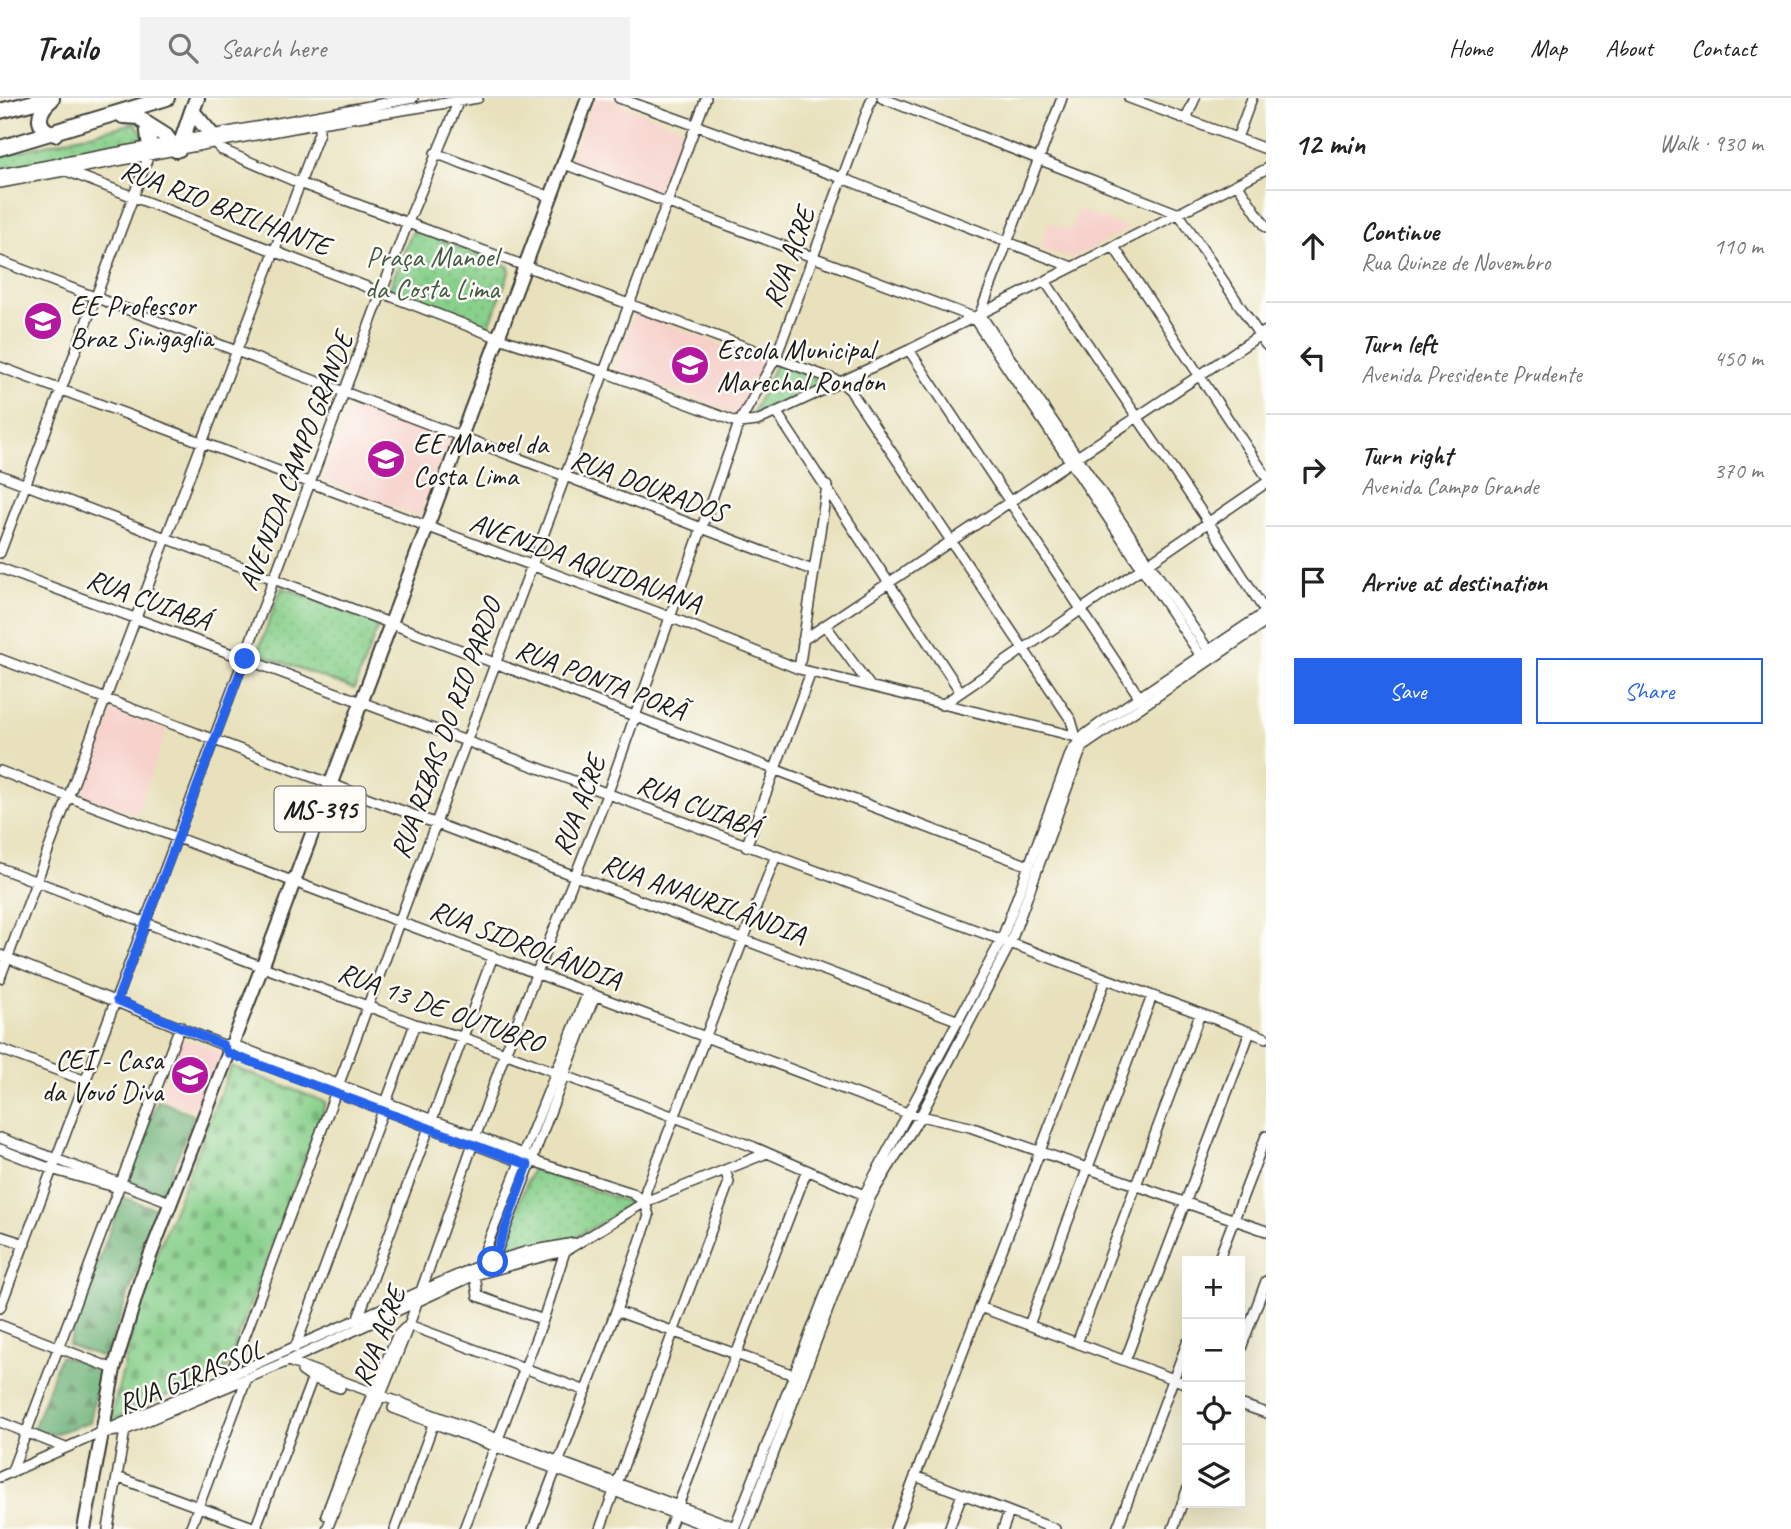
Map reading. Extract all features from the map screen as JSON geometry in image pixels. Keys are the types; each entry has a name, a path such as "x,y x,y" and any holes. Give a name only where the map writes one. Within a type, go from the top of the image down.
{"highway":[{"path":"0,111 52,98"},
{"path":"52,98 41,109 40,120 45,130 55,134"},
{"path":"0,148 55,134 167,98"},
{"path":"111,116 139,117 177,145 194,104"},
{"path":"194,104 213,139"},
{"path":"147,124 150,151"}],"main road":[{"name":"MS-395","path":"84,1529 114,1369 140,1282 227,1047 262,967 329,783 392,624 588,98"}],"street":[{"path":"395,106 413,98"},
{"path":"0,183 177,145 320,119 395,106 478,98"},
{"path":"619,98 842,178 1072,267"},
{"name":"RUA RIBAS DO RIO PARDO","path":"230,1376 706,98"},
{"name":"RUA ACRE","path":"327,1529 375,1398 408,1325 505,1053 607,795 739,423 776,357 872,98"},
{"path":"882,98 1179,214 1263,334 1266,345"},
{"path":"976,315 1009,242 1062,98"},
{"path":"1129,98 1266,149"},
{"path":"1186,119 1195,98"},
{"path":"1237,138 1252,98"},
{"name":"AVENIDA CAMPO GRANDE","path":"0,1308 408,222 458,100"},
{"path":"0,978 4,957 37,882 299,183 320,119"},
{"path":"213,139 220,149 299,183 841,382 850,390 1071,720 1079,742"},
{"path":"0,174 150,151"},
{"path":"0,553 150,151"},
{"path":"435,153 551,197"},
{"path":"564,164 811,259 976,315 1207,656"},
{"name":"RUA RIO BRILHANTE","path":"51,165 499,338 604,372 739,423"},
{"path":"739,423 757,421 909,350 1266,169"},
{"path":"1238,185 1266,227"},
{"path":"1114,247 1266,476"},
{"name":"RUA DOURADOS","path":"0,261 237,349 564,478 812,570"},
{"path":"745,1529 871,1196 921,1115 1006,942 1079,742 1266,613 1209,523 1045,281"},
{"path":"803,640 1263,334"},
{"path":"909,350 1083,609 1141,701"},
{"name":"AVENIDA AQUIDAUANA","path":"0,367 670,617 799,669 1079,742"},
{"path":"777,412 960,691"},
{"name":"RUA PONTA PORÃ","path":"0,475 1028,866"},
{"path":"942,705 1266,483"},
{"path":"799,669 812,570 827,486"},
{"name":"RUA CUIABÁ","path":"0,568 775,858 1266,1038"},
{"path":"1207,656 1266,622"},
{"path":"826,626 870,686"},
{"name":"RUA ANAURILÂNDIA","path":"0,659 959,1021"},
{"path":"746,847 811,673"},
{"name":"RUA SIDROLÂNDIA","path":"0,771 907,1113 1040,1150 1266,1231"},
{"path":"286,1357 313,1375 615,1488 734,1528 864,1195 907,1113 1006,942 1028,866 1057,805"},
{"path":"533,1529 617,1311 649,1216 645,1202 646,1189 775,858"},
{"name":"RUA 13 DE OUTUBRO","path":"0,868 415,1024 505,1053 767,1153 864,1195"},
{"path":"357,1321 493,956"},
{"path":"4,957 117,1000 227,1047 528,1160 632,1193 645,1202"},
{"path":"895,1529 1106,979"},
{"path":"488,1272 591,994"},
{"path":"1029,1325 1152,996"},
{"path":"1077,1343 1200,1014"},
{"path":"295,1348 415,1024"},
{"path":"11,1473 180,1026"},
{"path":"1125,1361 1250,1032"},
{"path":"0,1049 86,1081"},
{"path":"1221,1256 1266,1136"},
{"path":"0,1138 53,1164"},
{"path":"0,1149 53,1164 169,1204"},
{"name":"RUA GIRASSOL","path":"100,1433 230,1376 286,1357 415,1304 476,1270 488,1272 569,1246 645,1202 767,1153"},
{"path":"528,1160 476,1270 478,1297 542,1320"},
{"path":"600,1529 729,1182 724,1170"},
{"path":"669,1529 807,1170"},
{"path":"0,1236 25,1244"},
{"path":"464,1529 569,1246"},
{"name":"RUA GIRASSOL","path":"100,1433 125,1430 247,1378 286,1357 295,1348 493,1262 569,1246"},
{"path":"1245,1338 1266,1281"},
{"path":"980,1307 1182,1382"},
{"path":"617,1311 794,1375"},
{"path":"0,1325 114,1369"},
{"path":"408,1325 586,1391"},
{"path":"1117,1529 1182,1357"},
{"path":"117,1477 256,1529 313,1375"},
{"path":"190,1529 247,1378"},
{"path":"321,1529 375,1398"},
{"path":"1245,1406 1266,1413"},
{"path":"395,1529 435,1420"},
{"path":"0,1422 63,1447"},
{"path":"108,1529 125,1430"},
{"path":"0,1477 100,1433"},
{"path":"915,1476 1055,1529"},
{"path":"949,1529 962,1494"},
{"path":"1173,1529 1182,1504"},
{"path":"677,1510 715,1529"},
{"path":"1003,1529 1009,1512"}],"shaded area":[{"path":"594,98 606,98 691,131 665,196 570,159"},
{"path":"1078,210 1129,228 1072,259 1041,248 1048,223 1071,230"},
{"name":"Escola Municipal Marechal Rondon","path":"635,313 766,361 737,415 615,369"},
{"name":"EE Manoel da Costa Lima","path":"353,400 451,438 419,517 322,480"},
{"path":"113,710 167,730 136,814 82,794"},
{"name":"CEI - Casa da Vovó Diva","path":"181,1038 221,1052 199,1112 159,1098"}],"green space":[{"path":"135,123 143,134 140,142 0,171 0,156"},
{"name":"Praça Manoel da Costa Lima","path":"416,230 508,266 510,270 489,326 393,292 390,287 411,234"},
{"path":"776,364 821,381 822,384 756,416 752,414"},
{"path":"282,587 379,624 354,689 257,653"},
{"path":"231,1066 326,1102 226,1369 110,1421 145,1283"},
{"path":"158,1100 194,1115 163,1194 126,1180"},
{"path":"532,1169 628,1202 629,1207 568,1241 510,1250 504,1242"},
{"path":"122,1197 159,1210 105,1358 68,1345"},
{"path":"60,1356 101,1367 90,1422 51,1435 33,1430"}],"place":[{"name":"EE Professor Braz Sinigaglia","path":"43,321"},
{"name":"Escola Municipal Marechal Rondon","path":"690,365"},
{"name":"EE Manoel da Costa Lima","path":"386,459"},
{"name":"CEI - Casa da Vovó Diva","path":"190,1075"}],"route":[{"path":"245,659 117,1000 223,1045 228,1053 528,1165 493,1262"}]}
